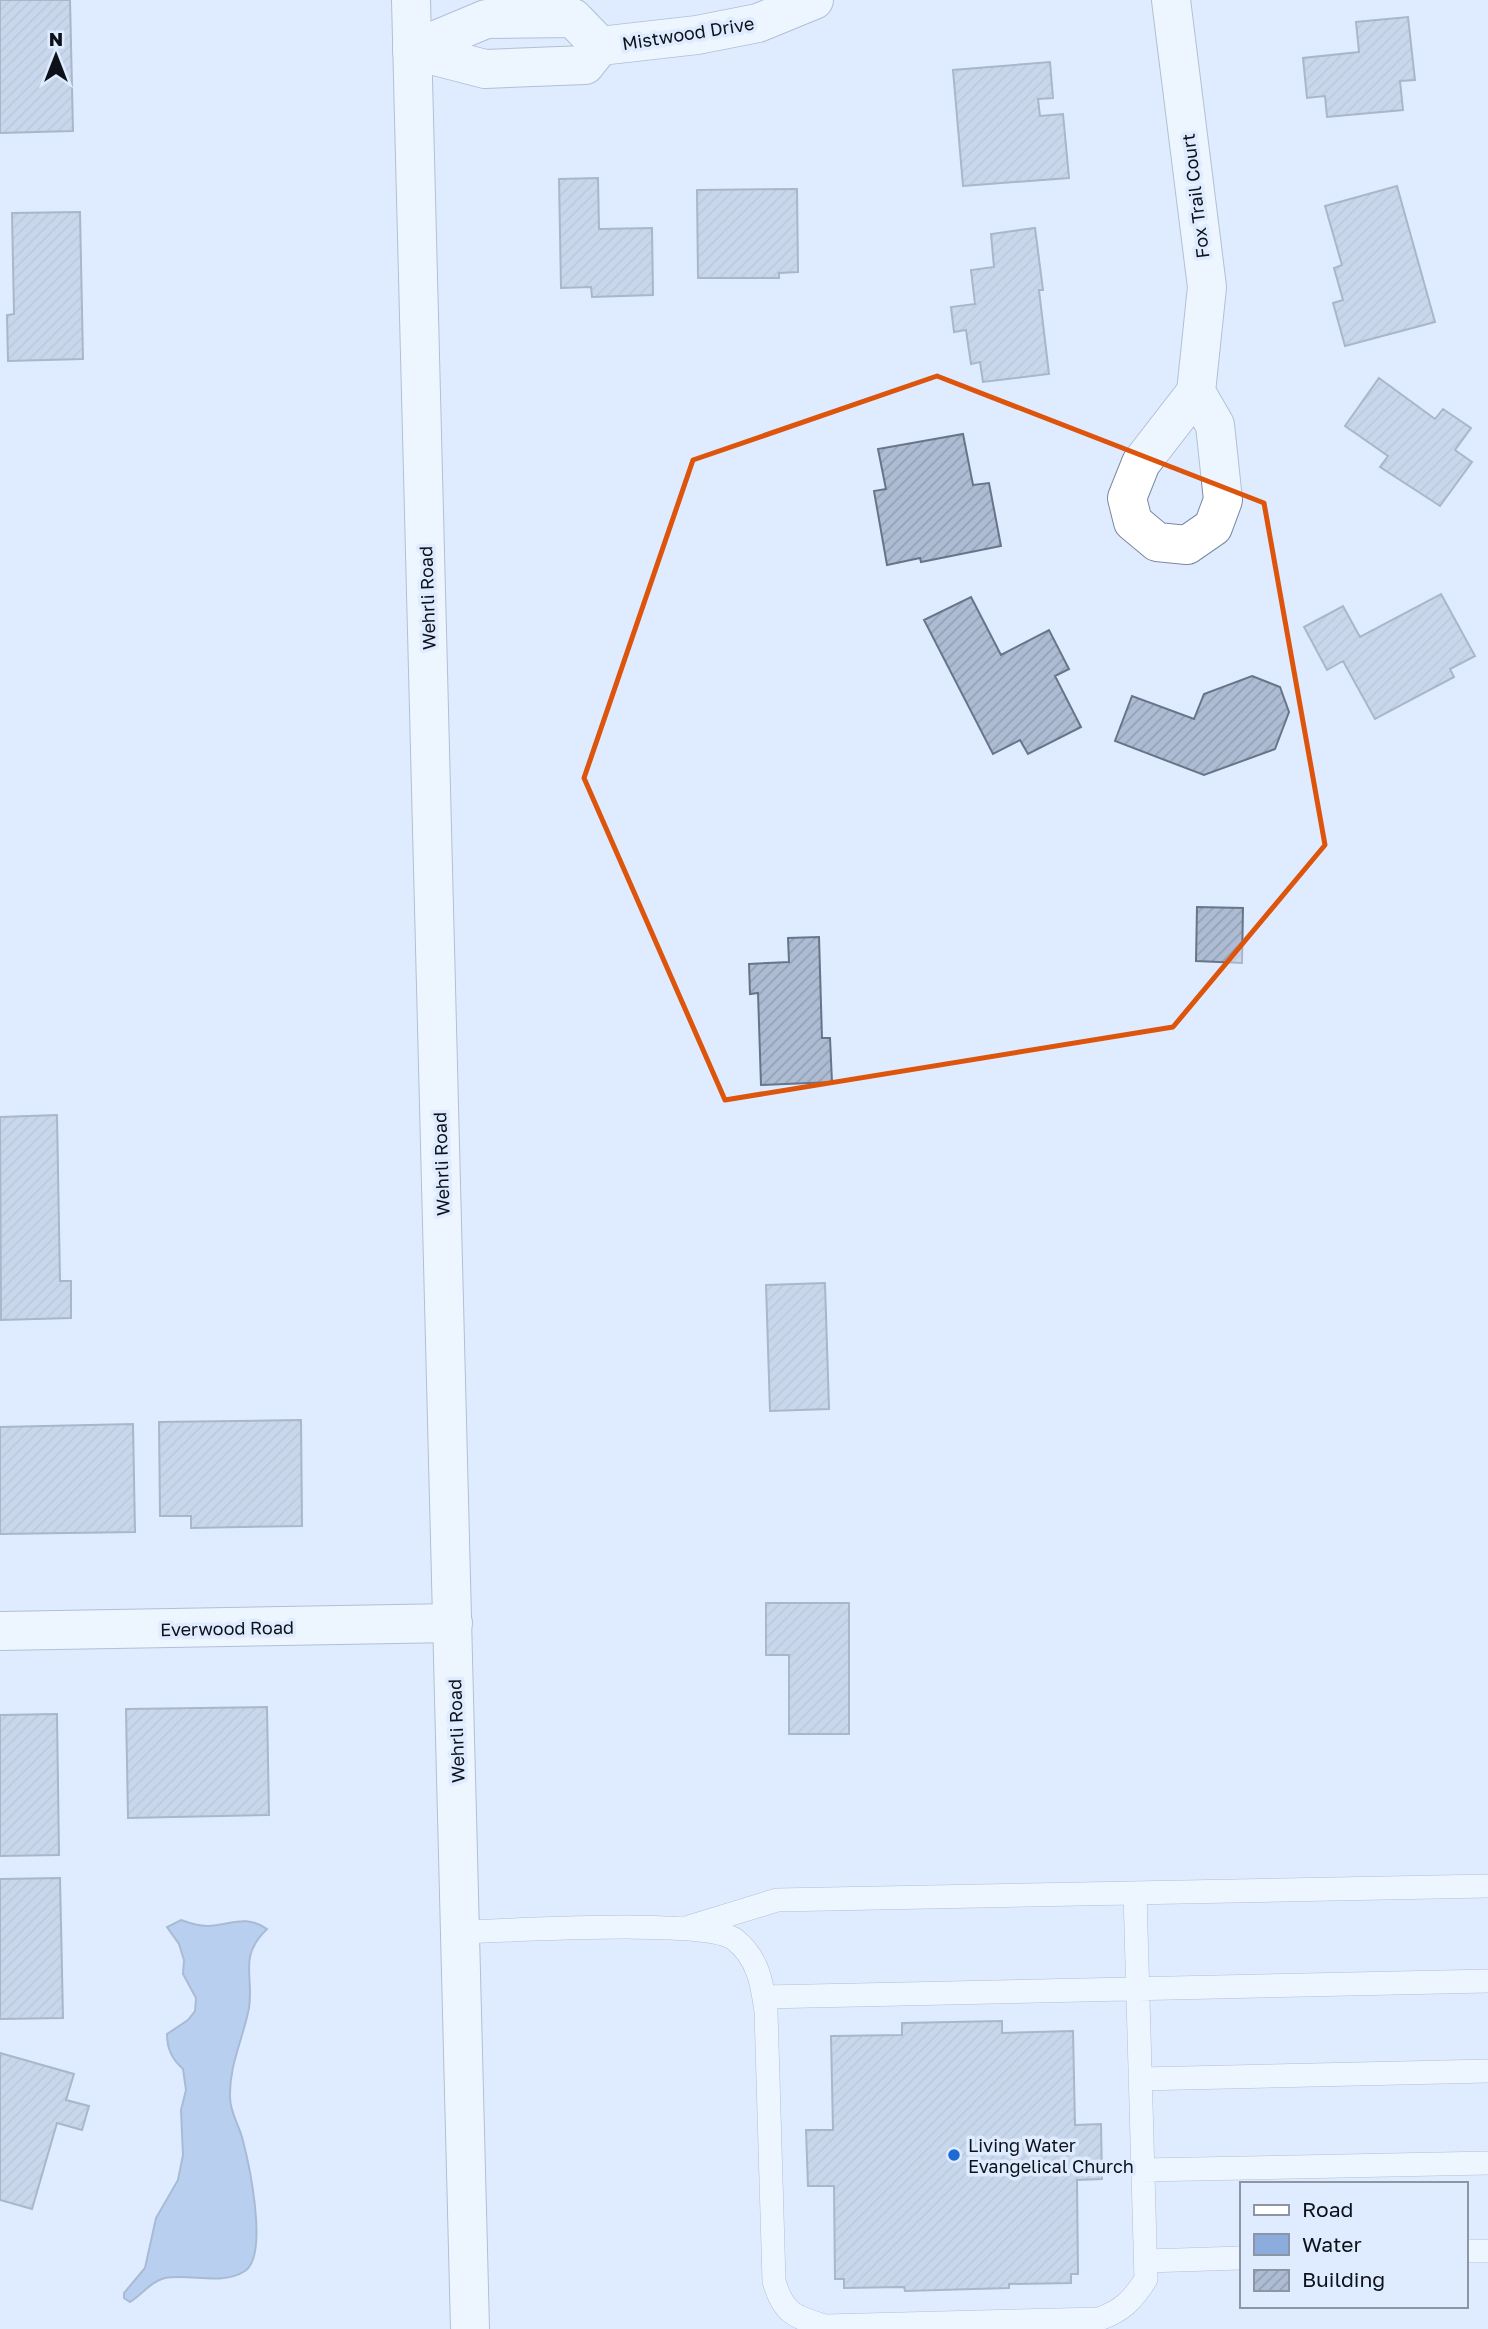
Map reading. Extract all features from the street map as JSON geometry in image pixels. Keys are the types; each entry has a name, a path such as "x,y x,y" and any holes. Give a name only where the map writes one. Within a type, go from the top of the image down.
{"main road":[{"name":"Wehrli Road","path":"411,0 470,2329"},
{"name":"Mistwood Drive","path":"412,50 485,69 585,65 600,46 696,35 758,23 814,0"},
{"name":"Fox Trail Court","path":"1171,0 1206,287 1196,392"},
{"name":"Everwood Road","path":"0,1632 453,1623"}],"lane":[{"path":"689,1927 777,1900 1488,1886"},
{"path":"461,1932 689,1927 732,1937 750,1954 762,1979 764,1997 774,2281 780,2303 799,2319 825,2326 1099,2319 1116,2313 1134,2300 1146,2279 1135,1893"},
{"path":"764,1997 1488,1980"},
{"path":"1140,2079 1488,2071"},
{"path":"1143,2170 1488,2163"},
{"path":"1467,2251 1488,2251"},
{"path":"1146,2261 1240,2258"}],"highlighted area":[{"path":"937,376 1264,503 1325,845 1173,1027 725,1100 584,778 693,460"}],"water":[{"path":"181,1920 208,1926 245,1921 267,1929 258,1939 250,1957 249,2008 230,2085 231,2108 249,2167 255,2208 256,2247 252,2262 245,2271 236,2275 226,2278 165,2278 155,2282 130,2302 124,2298 124,2293 145,2268 156,2218 178,2180 183,2155 181,2110 186,2090 183,2069 171,2053 167,2034 188,2020 195,2011 196,1998 183,1974 184,1960 179,1944 167,1927"}],"building":[{"path":"0,0 70,0 73,131 0,133"},
{"path":"1408,17 1415,80 1400,81 1403,110 1327,117 1325,96 1307,98 1303,58 1359,52 1356,22"},
{"path":"1050,62 1053,98 1038,99 1040,116 1063,114 1069,178 963,186 953,70"},
{"path":"598,178 599,229 652,228 653,295 592,297 591,287 561,288 559,179"},
{"path":"1397,186 1435,322 1345,346 1333,303 1343,300 1334,268 1342,265 1325,206"},
{"path":"797,189 798,272 779,273 779,278 698,278 697,190"},
{"path":"80,212 83,359 8,361 7,315 14,314 12,213"},
{"path":"1035,228 1049,374 983,382 980,362 971,364 966,330 954,332 951,307 975,304 971,270 994,267 991,234"},
{"path":"1379,378 1435,419 1443,409 1471,428 1455,450 1472,462 1440,506 1380,467 1388,456 1345,426"},
{"path":"963,434 973,485 989,483 1001,546 921,562 920,558 887,565 874,491 886,489 878,449"},
{"path":"1441,594 1475,656 1450,669 1454,677 1375,719 1343,661 1327,670 1304,627 1343,606 1360,637"},
{"path":"971,597 1001,655 1049,630 1069,669 1055,676 1081,727 1028,754 1020,740 993,754 924,620"},
{"path":"1252,676 1280,687 1289,712 1275,749 1204,775 1115,741 1132,696 1194,719 1204,694"},
{"path":"1197,907 1243,908 1242,963 1196,961"},
{"path":"819,937 822,1038 830,1038 832,1082 761,1085 758,993 750,994 749,964 789,962 788,938"},
{"path":"57,1115 60,1281 71,1281 71,1318 1,1320 0,1117"},
{"path":"825,1283 829,1409 770,1411 766,1285"},
{"path":"301,1420 302,1526 191,1528 191,1516 160,1516 159,1422"},
{"path":"133,1424 135,1532 0,1534 0,1427"},
{"path":"766,1603 849,1603 849,1734 789,1734 789,1655 766,1655"},
{"path":"267,1707 269,1815 128,1818 126,1709"},
{"path":"57,1714 59,1855 0,1856 0,1715"},
{"path":"60,1878 63,2018 0,2019 0,1879"},
{"name":"Living Water Evangelical Church","path":"1002,2021 1002,2033 1073,2031 1075,2125 1101,2124 1102,2179 1077,2180 1078,2274 1071,2274 1071,2283 1009,2284 1009,2288 905,2291 904,2287 844,2288 844,2279 835,2279 834,2186 808,2186 806,2130 833,2130 831,2036 902,2035 902,2023"},
{"path":"0,2053 74,2074 66,2100 89,2106 82,2130 57,2123 32,2209 0,2200"}],"place":[{"name":"Living Water Evangelical Church","path":"954,2155"}]}
